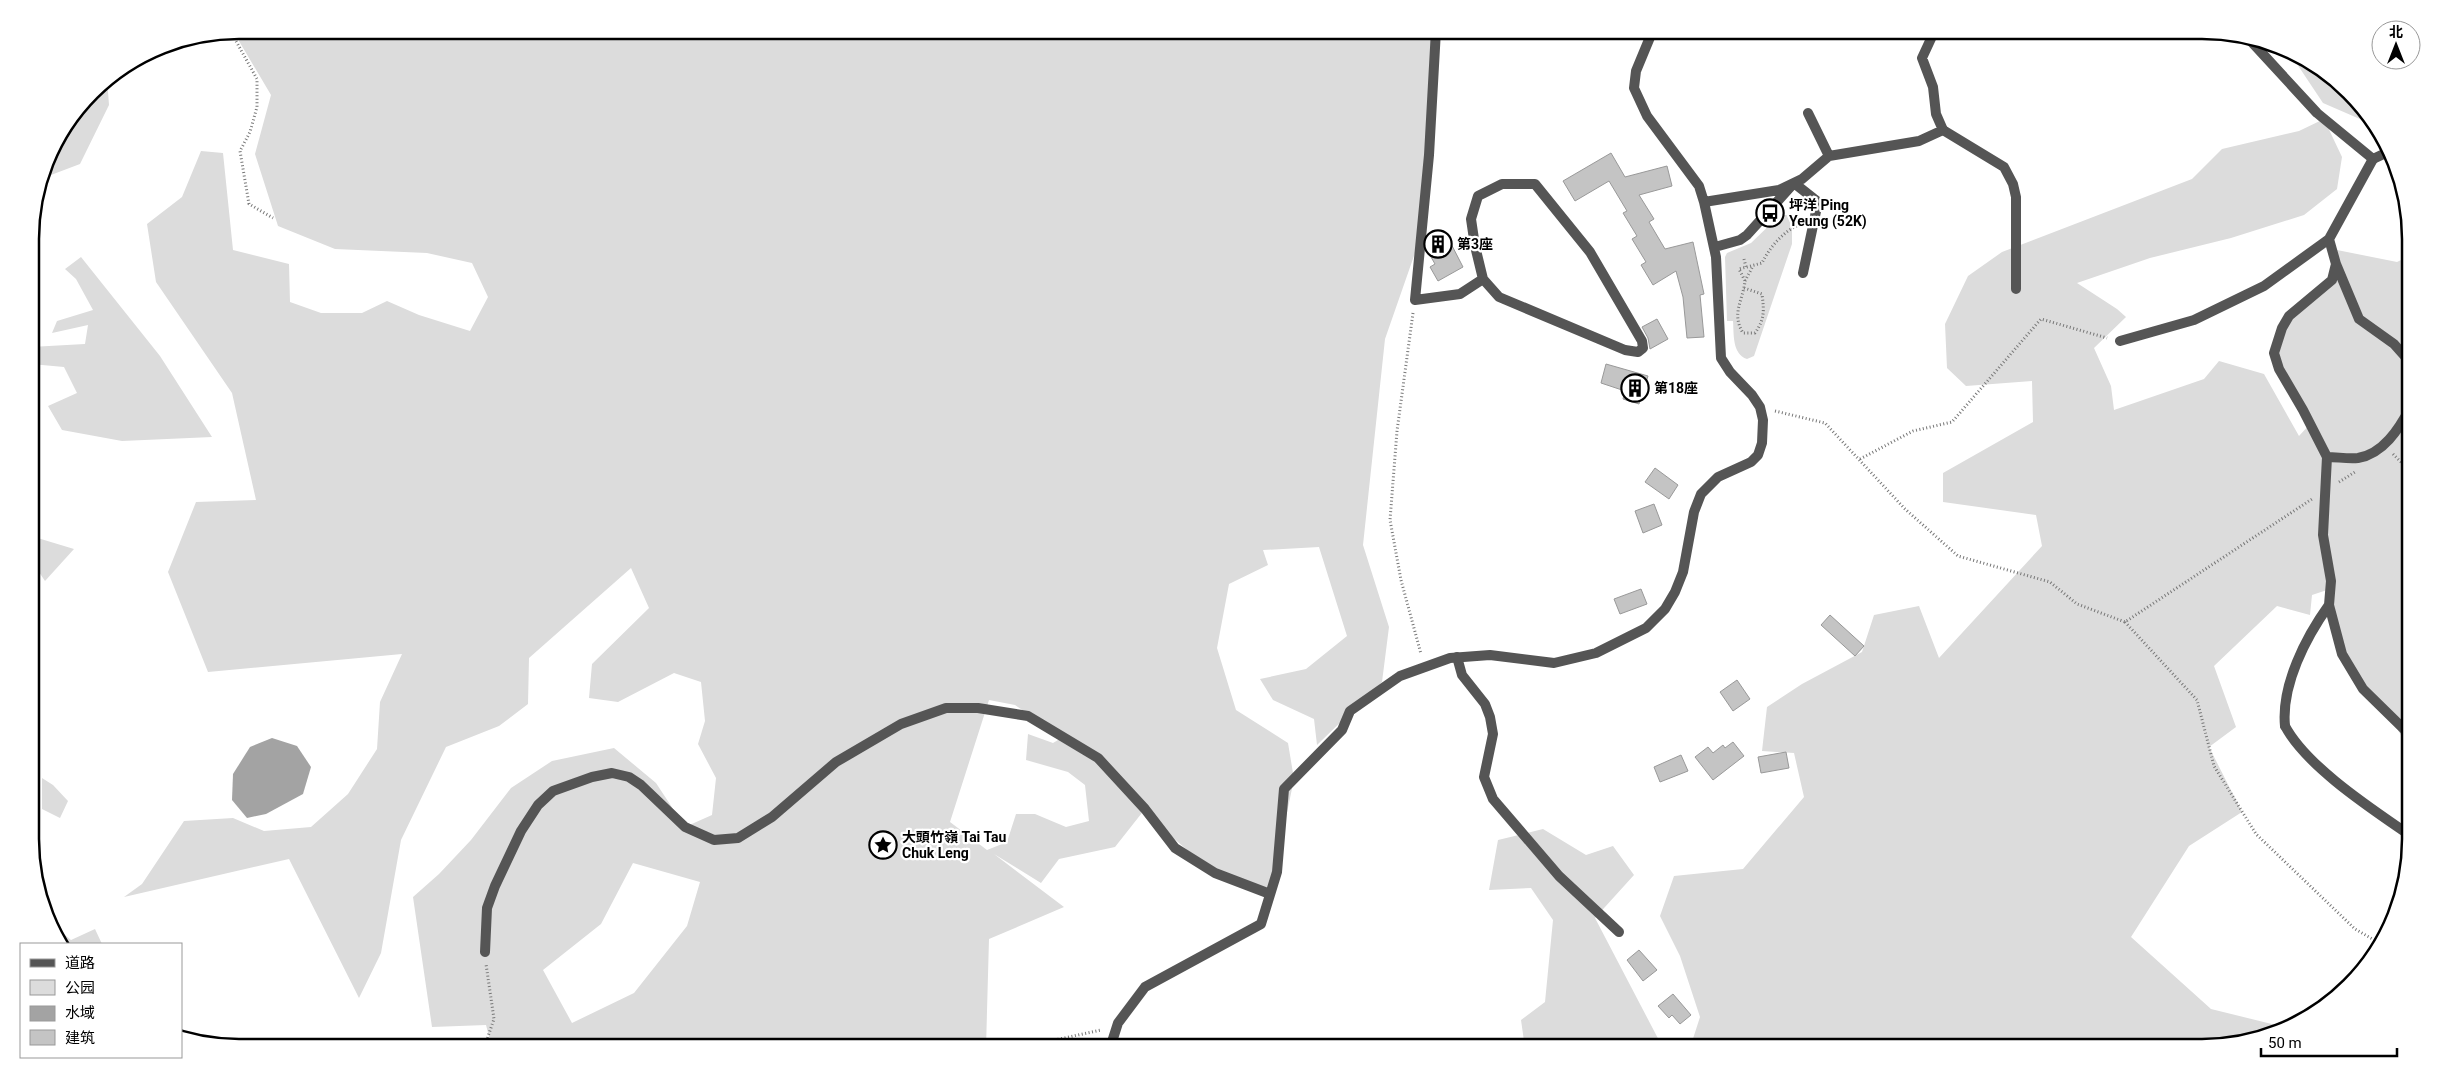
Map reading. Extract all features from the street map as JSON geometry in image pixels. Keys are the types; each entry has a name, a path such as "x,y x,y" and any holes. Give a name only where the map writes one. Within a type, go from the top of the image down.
{"street":[{"path":"1435,39 1429,155 1415,300 1460,294 1483,279"},
{"path":"1113,1039 1117,1026 1145,987 1261,924 1277,872 1284,789 1342,730 1350,711 1400,676 1457,657 1490,655 1544,662 1565,661 1605,650 1653,623 1665,609 1679,582 1694,512 1701,494 1718,477 1752,462 1758,455 1763,435 1760,407 1730,372 1721,358 1715,247 1704,202 1698,186 1647,116 1634,88 1636,71 1649,39"},
{"path":"1931,39 1922,58 1933,87 1936,114 1943,130 2004,166 2013,184 2016,197 2016,289"},
{"path":"2257,47 2317,113 2373,159"},
{"path":"1808,114 1829,156"},
{"path":"1704,202 1769,192 1794,183 1823,164 1829,156 1919,141 1943,130"},
{"path":"2120,342 2194,320 2264,286 2329,239 2373,159 2384,154"},
{"path":"1794,183 1818,202 1803,273"},
{"path":"1715,247 1740,240 1747,235 1794,183"},
{"path":"1502,184 1535,184 1590,252 1642,341 1643,348 1638,352 1626,350 1499,297 1483,279 1471,219 1478,196 1502,184"},
{"path":"2329,239 2336,264 2359,319 2394,344 2402,353"},
{"path":"2336,264 2332,280 2289,316 2282,328 2274,353 2279,369 2327,457 2323,535 2331,580 2329,605 2342,654 2363,689 2402,727"},
{"path":"2327,457 2358,458 2385,449 2402,423"},
{"path":"2329,605 2311,630 2292,678 2284,713 2285,726 2294,742 2357,798 2402,830"},
{"path":"1457,657 1462,675 1484,704 1490,716 1493,734 1484,776 1493,800 1559,876 1619,932"},
{"path":"485,952 487,908 495,886 521,831 538,805 553,791 592,777 612,773 629,777 641,785 685,827 714,840 738,838 772,817 836,762 901,724 946,708 978,708 1028,716 1098,758 1145,809 1175,848 1215,873 1270,894"}],"path":[{"path":"235,39 257,79 257,107 250,132 240,152 249,204 273,218"},
{"path":"1745,282 1739,269 1762,263 1769,248 1792,228 1799,224 1814,222"},
{"path":"1744,259 1746,267"},
{"path":"1744,288 1762,294 1764,311 1762,323 1755,333 1743,333 1739,327 1737,309 1745,282 1753,265"},
{"path":"1415,300 1397,431 1390,520 1410,615 1426,667"},
{"path":"1860,459 1913,431 1952,422 2041,318 2120,342"},
{"path":"1760,407 1826,422 1905,509 1958,556 2050,582 2077,604 2125,622 2197,700 2214,766 2256,834 2355,929 2374,940"},
{"path":"2385,449 2395,449"},
{"path":"2385,449 2402,464"},
{"path":"2333,485 2357,470"},
{"path":"2125,622 2318,495"},
{"path":"485,952 494,1019 487,1039"},
{"path":"1059,1039 1117,1026"}],"green space":[{"path":"238,39 1435,39 1423,230 1385,339 1363,545 1389,627 1382,682 1317,745 1314,719 1273,700 1260,679 1306,669 1347,636 1319,547 1263,550 1268,565 1229,584 1217,648 1236,710 1288,743 1294,779 1270,894 1209,869 1155,822 1145,809 1115,847 1059,859 1041,883 994,854 1064,907 989,939 986,1039 490,1039 486,1025 432,1027 413,897 439,874 471,840 511,788 552,761 614,748 656,783 685,827 712,815 716,778 698,744 705,721 701,682 674,673 618,702 589,698 592,664 649,608 631,568 529,658 528,704 499,726 446,747 401,840 381,953 359,998 289,859 124,897 142,884 184,821 233,818 264,831 311,827 348,794 377,749 380,702 402,654 208,672 168,572 196,502 256,500 232,393 156,282 147,224 182,197 201,151 223,153 233,250 289,264 290,302 321,313 362,313 387,301 419,315 470,331 488,297 472,263 427,253 335,249 278,226 255,154 271,95","holes":["989,700 1015,705 1063,737 1053,743 1028,734 1026,760 1068,772 1085,785 1089,821 1066,827 1035,814 1016,814 1007,842 987,850 950,822","633,863 700,882 687,926 634,993 572,1023 543,970 601,924"]},
{"path":"2296,62 2334,88 2364,121 2323,103"},
{"path":"108,87 109,105 80,164 49,176 59,150 72,128 88,107"},
{"path":"2324,119 2342,157 2337,189 2304,215 2231,238 2150,258 2077,283 2126,317 2094,348 2111,386 2114,410 2204,379 2219,361 2264,374 2299,436 2310,424 2277,362 2282,328 2332,280 2332,249 2397,262 2402,260 2402,737 2387,713 2347,663 2330,589 2312,595 2310,615 2277,606 2214,666 2236,727 2209,747 2242,812 2189,846 2131,937 2211,1009 2276,1025 2228,1038 2215,1039 1693,1039 1700,1017 1680,956 1660,916 1674,876 1743,869 1804,797 1794,753 1762,751 1767,707 1802,684 1862,652 1874,615 1919,606 1939,658 2042,546 2036,515 1943,502 1943,473 2033,422 2032,381 1966,386 1947,368 1945,324 1968,276 2002,252 2192,179 2222,149 2299,131"},
{"path":"1780,215 1787,215 1792,221 1792,244 1754,356 1747,359 1736,348 1733,321 1727,321 1725,257 1727,253 1751,243"},
{"path":"81,257 160,356 212,437 122,441 62,430 48,406 77,393 64,367 39,365 39,347 85,344 88,325 52,333 57,321 93,310 76,279 65,269"},
{"path":"39,538 74,549 45,581 39,572"},
{"path":"42,778 53,785 68,801 60,818 42,809"},
{"path":"1543,829 1586,855 1613,846 1634,875 1595,918 1658,1039 1524,1039 1521,1020 1545,1002 1553,920 1531,888 1489,890 1498,840"},
{"path":"95,929 102,943 68,943 62,933 71,940"}],"water":[{"path":"272,738 297,746 311,767 303,794 266,814 247,818 232,800 233,774 250,747"}],"building":[{"path":"1611,153 1625,177 1667,166 1672,186 1639,195 1654,219 1649,222 1665,249 1693,242 1704,294 1700,295 1704,337 1687,338 1683,297 1676,271 1653,285 1641,265 1646,262 1632,239 1637,236 1623,213 1627,211 1609,181 1575,201 1563,181"},
{"path":"1439,232 1441,236 1446,234 1463,267 1438,281 1430,267 1435,264 1427,250 1428,238"},
{"path":"1657,319 1668,339 1650,349 1648,338 1642,327"},
{"path":"1606,364 1648,376 1639,404 1623,399 1625,391 1601,383"},
{"path":"1655,468 1678,485 1669,499 1645,482"},
{"path":"1654,504 1662,525 1643,533 1635,511"},
{"path":"1641,589 1647,604 1620,614 1614,599"},
{"path":"1830,615 1864,646 1855,656 1821,625"},
{"path":"1737,680 1750,699 1733,711 1720,692"},
{"path":"1733,742 1744,756 1713,780 1695,757 1708,747 1713,753 1723,745 1725,748"},
{"path":"1786,752 1789,768 1761,773 1758,757"},
{"path":"1681,755 1688,771 1660,782 1654,767"},
{"path":"1639,950 1657,970 1643,981 1627,960"},
{"path":"1673,994 1691,1015 1680,1024 1672,1015 1669,1018 1658,1006"}],"place":[{"name":"坪洋 Ping Yeung (52K)","path":"1770,213"},
{"name":"第3座","path":"1438,244"},
{"name":"第18座","path":"1635,388"},
{"name":"大頭竹嶺 Tai Tau Chuk Leng","path":"883,845"}]}
